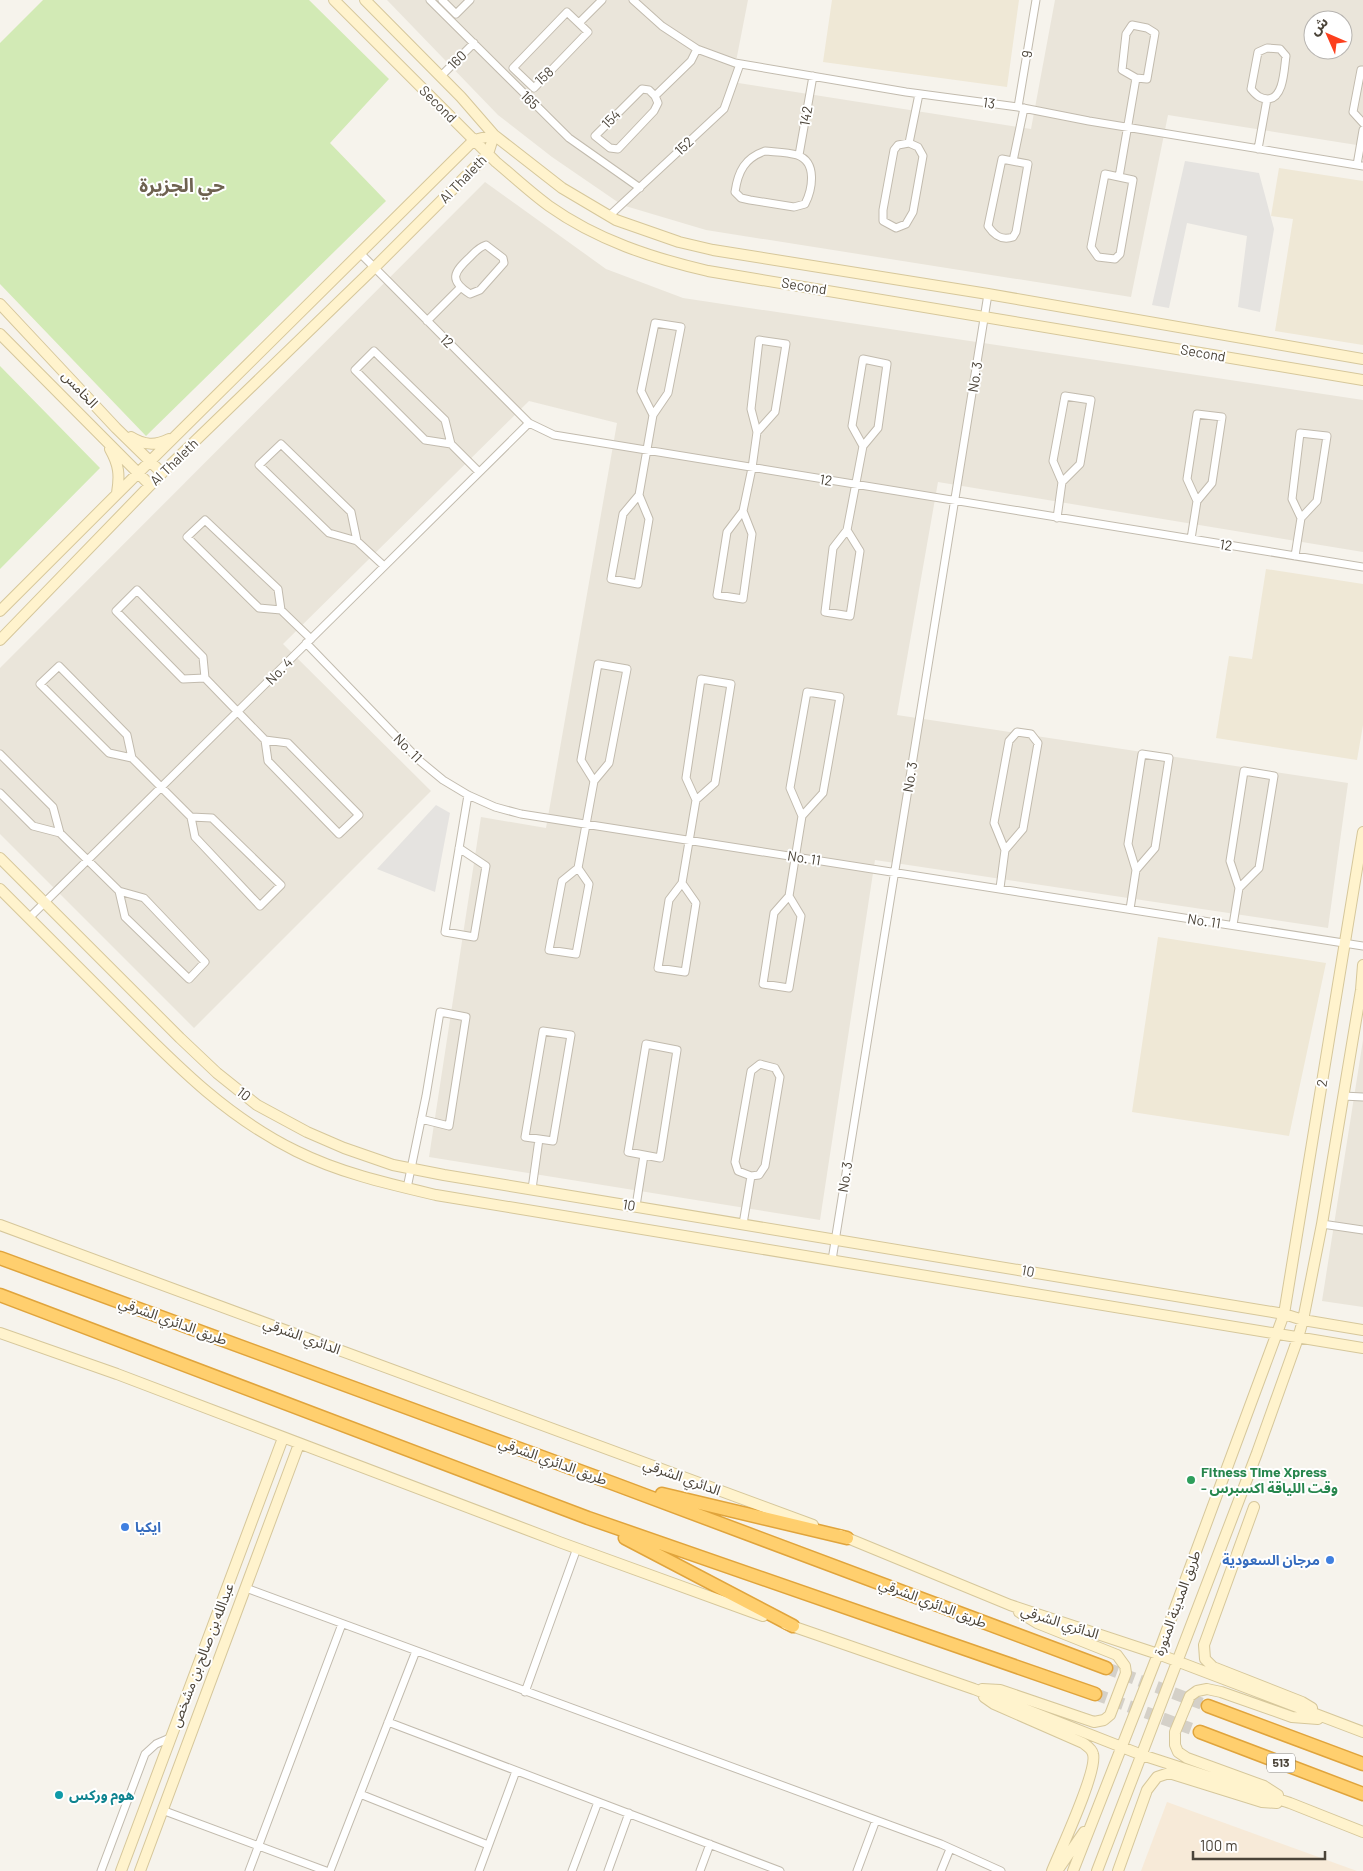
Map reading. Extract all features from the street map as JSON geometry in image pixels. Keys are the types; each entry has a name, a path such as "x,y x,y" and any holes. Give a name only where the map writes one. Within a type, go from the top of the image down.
{"highway":[{"name":"طريق الدائري الشرقي","path":"0,1258 612,1483 1106,1668"},
{"path":"0,1295 588,1518 1095,1694"},
{"path":"612,1483 847,1538"},
{"path":"588,1518 793,1626"},
{"name":"513","path":"1208,1706 1363,1764"},
{"name":"513","path":"1200,1732 1363,1794"}],"street":[{"name":"Second","path":"334,0 488,154 525,187 549,206 580,226 607,239 656,257 708,271 1363,380"},
{"name":"Second","path":"365,0 461,97 494,136 562,188 609,216 647,232 713,250 988,294 1363,359"},
{"name":"165","path":"430,0 568,138 640,188"},
{"path":"442,0 456,14 470,0"},
{"path":"579,23 602,0"},
{"name":"13","path":"633,0 662,26 698,49 740,64 919,94 1021,108 1360,166"},
{"name":"9","path":"1013,161 1036,0"},
{"name":"158","path":"567,12 579,23 588,32 534,88 513,68 567,12"},
{"path":"1132,25 1148,28 1155,33 1146,79 1136,78 1122,70 1126,34 1132,25"},
{"name":"160","path":"440,76 474,43"},
{"path":"1267,48 1280,49 1286,56 1280,92 1274,98 1267,99 1257,96 1251,89 1258,52 1267,48"},
{"name":"154","path":"655,96 691,61 698,49"},
{"name":"152","path":"609,216 724,110 740,64"},
{"path":"1363,70 1361,70 1353,112 1363,123"},
{"name":"142","path":"799,155 813,76"},
{"path":"1119,177 1136,78"},
{"name":"154","path":"642,89 649,90 655,96 658,103 654,112 618,149 610,148 595,136 642,89"},
{"path":"910,143 919,94"},
{"path":"1258,150 1267,99"},
{"path":"1360,166 1363,130"},
{"name":"Al Thaleth","path":"0,611 474,140 494,136 488,154 374,268 162,473 0,640"},
{"path":"910,143 918,147 923,156 913,212 906,224 896,228 883,221 883,210 894,150 898,145 910,143"},
{"path":"765,151 799,155 806,162 812,173 811,192 805,204 794,207 750,200 741,198 735,192 737,176 743,166 756,154 765,151"},
{"path":"1002,159 1013,161 1028,164 1016,232 1013,237 1008,239 1000,238 988,226 1002,159"},
{"path":"1105,174 1119,177 1133,180 1120,254 1115,259 1098,257 1091,247 1105,174"},
{"path":"481,246 489,246 503,258 503,266 480,290 470,294 461,287 456,279 456,271 481,246"},
{"name":"12","path":"360,254 529,423 554,435 1363,567"},
{"path":"427,321 461,287"},
{"name":"No. 3","path":"832,1260 988,294"},
{"name":"الخامس","path":"0,304 116,428 162,473"},
{"path":"639,495 648,519 638,584 611,579 623,514 639,495 654,415 668,393 681,327 654,324 641,391 654,415"},
{"name":"الخامس","path":"0,334 150,485"},
{"path":"743,511 752,534 743,599 717,594 727,532 743,511 752,468 757,432 751,408 759,340 786,344 775,412 757,432"},
{"path":"451,444 426,440 355,370 374,351 445,420 451,444 479,472"},
{"path":"848,530 860,551 850,616 825,612 833,548 848,530 863,446 878,428 887,364 863,359 852,426 863,446"},
{"path":"1057,518 1062,482 1053,461 1065,396 1091,400 1080,464 1062,482"},
{"path":"1191,539 1197,501 1212,483 1222,417 1197,414 1187,479 1197,501"},
{"name":"No. 4","path":"29,918 529,423"},
{"path":"116,428 140,443 151,445 163,442 176,435"},
{"path":"1295,556 1301,518 1317,501 1326,436 1300,433 1292,499 1301,518"},
{"path":"105,440 118,466 120,479 116,494"},
{"path":"357,541 352,512 280,444 259,465 329,533 357,541 384,566"},
{"path":"205,520 278,589 280,610 259,608 188,537 205,520"},
{"path":"205,678 183,679 116,611 137,590 203,657 205,678 265,740 268,761 340,834 359,815 288,743 265,740"},
{"name":"No. 11","path":"280,610 420,760 443,780 468,795 495,807 521,814 1363,946"},
{"path":"578,868 589,884 576,954 549,950 562,881 578,868 594,781 609,763 627,669 598,664 581,760 594,781"},
{"path":"132,758 127,735 59,666 40,684 109,753 132,758 191,817 195,836 260,906 281,885 212,818 191,817"},
{"path":"682,883 696,903 685,972 658,968 669,900 682,883 696,800 686,778 701,680 731,684 715,783 696,800"},
{"path":"789,896 801,916 789,988 763,984 774,913 789,896 802,816 790,788 807,692 840,697 824,794 802,816"},
{"path":"1000,888 1005,850 994,823 1009,741 1017,732 1031,734 1038,743 1023,829 1005,850"},
{"path":"0,754 53,807 60,833 119,891 144,898 205,962 189,979 125,917 119,891"},
{"path":"1130,909 1136,870 1128,844 1142,754 1170,758 1155,848 1136,870"},
{"path":"1233,925 1239,888 1230,861 1244,772 1274,776 1259,868 1239,888"},
{"path":"0,793 33,826 60,833"},
{"path":"459,848 486,866 474,937 445,932 459,848 468,795"},
{"name":"2","path":"1276,1333 1284,1314 1363,832"},
{"name":"10","path":"0,858 180,1038 217,1073 257,1105 307,1132 344,1148 393,1165 1284,1314 1303,1320 1363,1330"},
{"name":"10","path":"0,889 203,1090 246,1122 304,1155 336,1168 384,1183 436,1195 1363,1348"},
{"name":"2","path":"1298,1338 1322,1224 1362,990 1363,965"},
{"path":"407,1188 440,1012 466,1017 449,1126 421,1119"},
{"path":"543,1031 571,1035 553,1141 539,1139 525,1137 543,1031"},
{"path":"646,1044 677,1050 660,1158 644,1156 628,1152 646,1044"},
{"path":"760,1064 775,1068 780,1077 765,1166 759,1176 751,1176 738,1170 735,1162 750,1071 760,1064"},
{"path":"1343,1096 1363,1097"},
{"path":"532,1189 539,1139"},
{"path":"636,1206 644,1156"},
{"path":"743,1224 751,1176"},
{"name":"الدائري الشرقي","path":"0,1224 847,1538 1010,1605 1178,1661 1363,1732"},
{"path":"1322,1224 1363,1230"},
{"name":"طريق المدينة المنورة","path":"1073,1871 1158,1654 1276,1333"},
{"path":"0,1334 117,1374 576,1548 974,1689 1120,1747 1290,1803 1363,1832"},
{"name":"طريق المدينة المنورة","path":"1097,1871 1254,1462 1298,1338"},
{"name":"عبدالله بن صالح بن مشخص","path":"121,1871 283,1438"},
{"name":"عبدالله بن صالح بن مشخص","path":"140,1871 299,1444"},
{"path":"1254,1507 1204,1645 1205,1659 1213,1667 1302,1702 1332,1720"},
{"path":"525,1692 576,1548"},
{"path":"246,1588 876,1820 1001,1871"},
{"path":"974,1689 1000,1690 1094,1722 1104,1720 1110,1715 1126,1673 1125,1666 1117,1655 1036,1624 1010,1605"},
{"path":"249,1871 342,1624"},
{"path":"330,1871 416,1651"},
{"path":"974,1689 994,1704 1083,1743 1090,1748 1094,1755 1090,1777 1052,1871"},
{"path":"1290,1803 1264,1786 1187,1758 1178,1752 1175,1744 1175,1732 1190,1696 1207,1689 1292,1717 1332,1720"},
{"path":"388,1722 780,1871"},
{"path":"101,1871 145,1754 156,1744 170,1738"},
{"path":"479,1871 516,1771"},
{"path":"1118,1871 1147,1790 1157,1777 1163,1774 1169,1773 1262,1802 1290,1803"},
{"path":"360,1794 488,1845"},
{"path":"572,1871 598,1802"},
{"path":"162,1810 326,1871"},
{"path":"608,1871 629,1814"},
{"path":"1057,1871 1093,1819"},
{"path":"856,1871 876,1820"},
{"path":"700,1871 710,1844"},
{"path":"941,1871 950,1849"},
{"path":"1102,1871 1103,1855"}],"shaded area":[{"path":"387,0 748,0 732,82 1031,129 1055,0 1363,0 1363,146 1168,115 1131,297 706,230 622,205 552,157 498,115"},
{"path":"832,0 1019,0 1007,87 823,62"},
{"path":"1185,161 1259,173 1274,229 1260,312 1238,307 1247,236 1187,223 1169,308 1152,305"},
{"path":"1279,168 1363,181 1363,345 1275,331 1293,219 1271,216"},
{"path":"485,182 606,269 683,298 1363,400 1363,552 938,482 897,715 1348,783 1328,928 875,860 820,1220 429,1157 481,817 546,828 617,423 529,401 283,644 431,791 194,1028 0,834 0,668"},
{"path":"1266,569 1363,584 1363,725 1357,760 1216,738 1229,656 1252,659"},
{"path":"436,805 450,813 435,892 377,869"},
{"path":"1158,937 1326,963 1289,1136 1132,1112"},
{"path":"1363,1040 1363,1307 1322,1301"},
{"path":"1167,1802 1357,1871 1141,1871"}],"green space":[{"path":"43,0 309,0 389,79 330,143 386,201 146,436 0,284 0,43"},
{"path":"0,366 100,468 0,569"}],"tunnel":[{"path":"1106,1668 1208,1706"},
{"path":"1095,1694 1200,1732"}],"place":[{"name":"Fitness Time Xpress - وقت اللياقة اكسبرس","path":"1191,1480"},
{"name":"ايكيا","path":"125,1527"},
{"name":"مرجان السعودية","path":"1330,1560"},
{"name":"هوم وركس","path":"59,1795"}],"district":[{"name":"حي الجزيرة","path":"182,185"}]}
